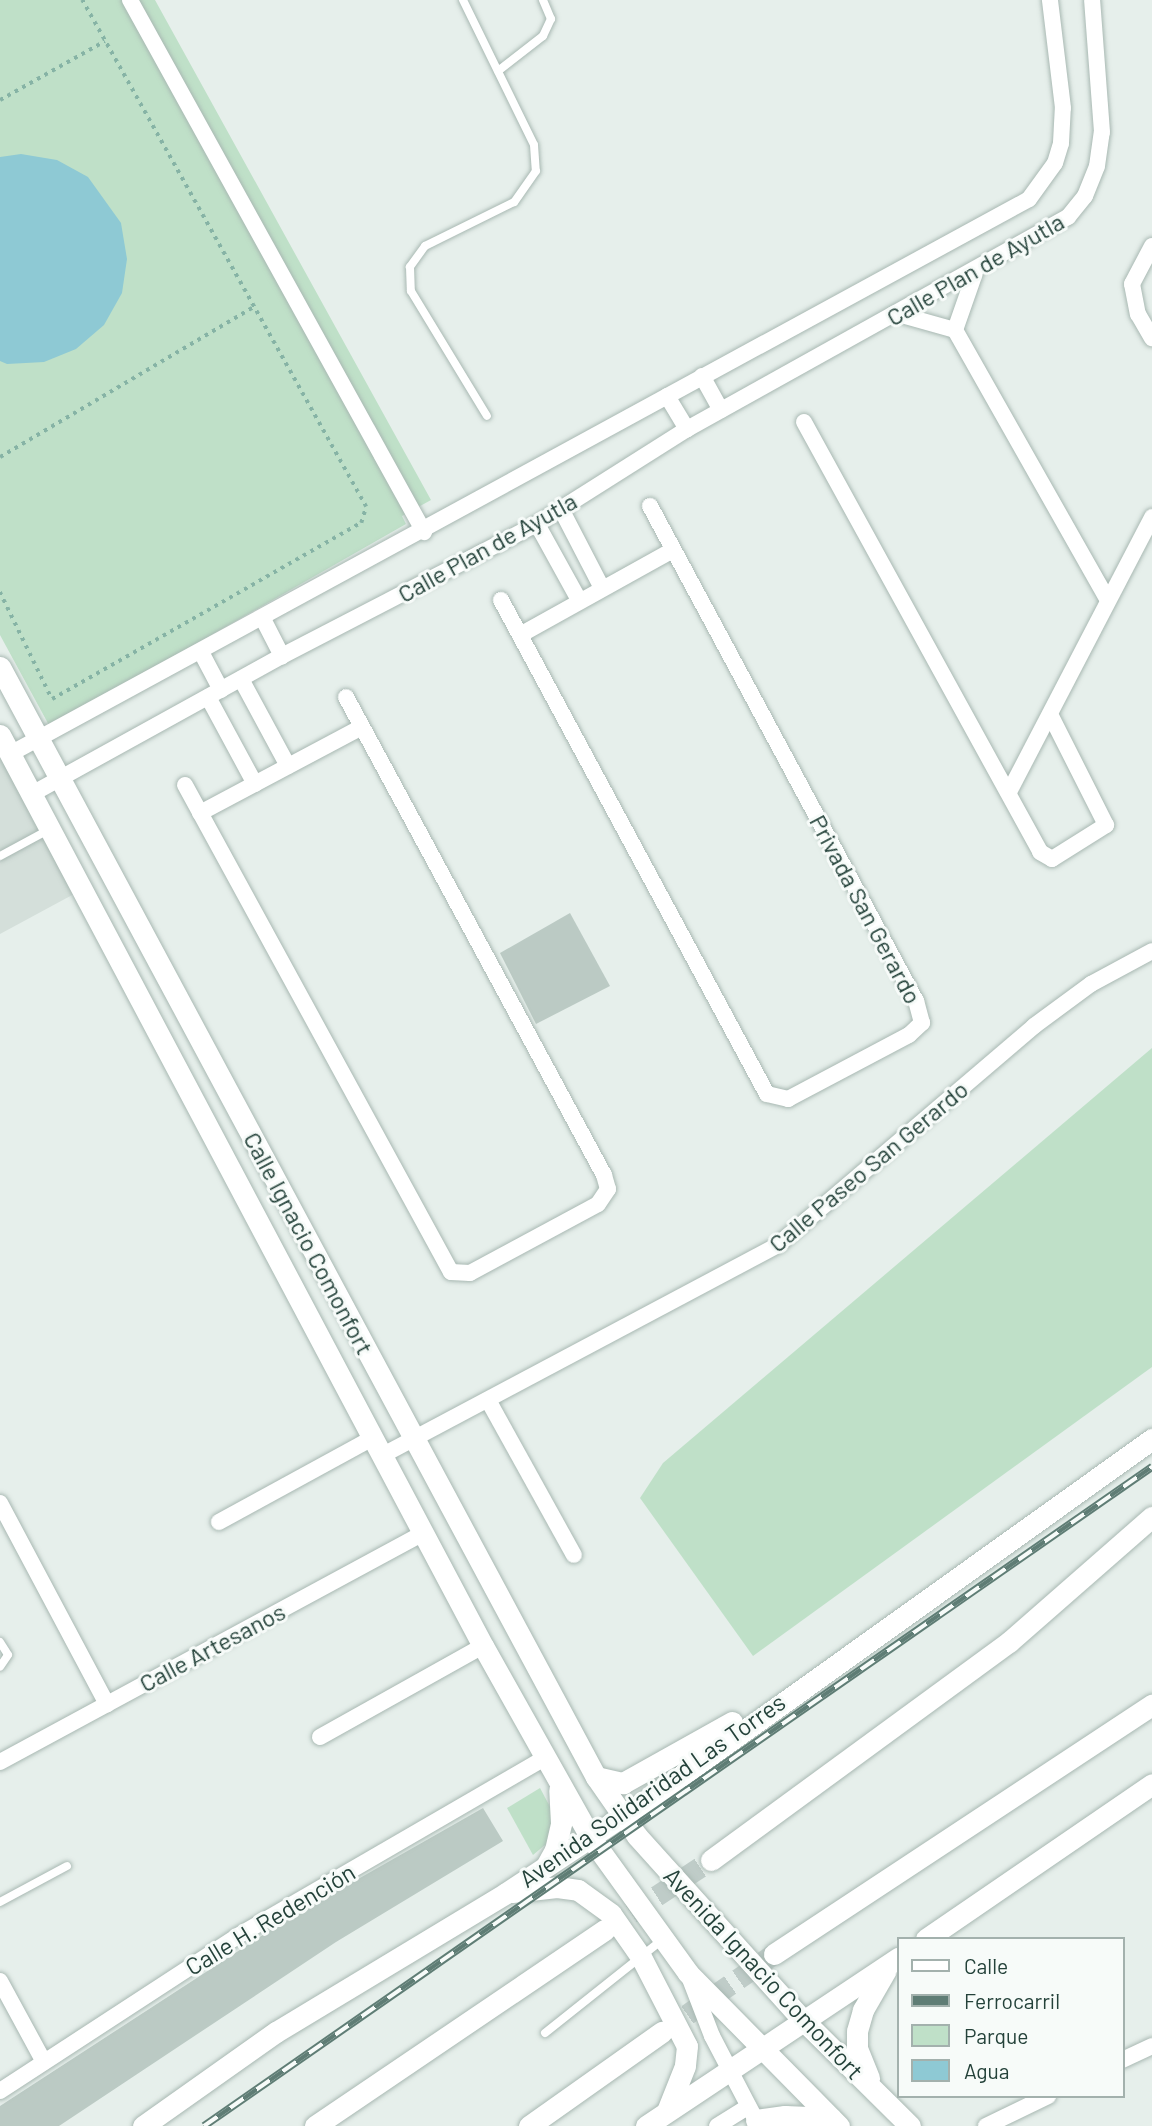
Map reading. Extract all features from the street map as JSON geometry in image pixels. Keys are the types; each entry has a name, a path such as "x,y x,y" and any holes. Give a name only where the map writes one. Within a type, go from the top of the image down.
{"main road":[{"name":"Calle Ignacio Comonfort","path":"0,667 412,1439 596,1777 622,1816"},
{"name":"Calle Ignacio Comonfort","path":"3,749 483,1646 590,1837"},
{"name":"Avenida Solidaridad Las Torres","path":"143,2126 308,2011 506,1893 622,1816 782,1699 1152,1439"},
{"path":"711,1860 1009,1642 1152,1517"},
{"path":"596,1777 617,1784 633,1779 782,1699"},
{"path":"774,1954 1152,1705"},
{"path":"546,1867 555,1850 561,1823 558,1781"},
{"path":"929,1937 1152,1784"},
{"name":"Avenida Ignacio Comonfort","path":"622,1816 802,2019 910,2126"},
{"name":"Avenida Ignacio Comonfort","path":"590,1837 688,1973 835,2122"},
{"path":"506,1893 557,1887 578,1890 611,1914 641,1957 687,2046 685,2066 667,2111"},
{"path":"315,2126 605,1930"},
{"path":"646,2126 802,2019 894,1961"},
{"path":"879,2095 856,2049 857,2031 863,2010 894,1961"},
{"path":"529,2126 662,2032"},
{"path":"752,2120 785,2116 835,2122"}],"street":[{"path":"130,0 424,532"},
{"name":"Calle Plan de Ayutla","path":"3,749 39,739 263,619 1029,199 1055,163 1061,143 1063,108 1050,0"},
{"name":"Calle Plan de Ayutla","path":"30,796 282,656 537,524 687,429 975,273 1068,217 1085,196 1097,166 1102,132 1092,0"},
{"path":"1152,246 1132,284 1138,314 1152,338"},
{"path":"955,330 975,273"},
{"path":"898,314 955,330 1108,600"},
{"path":"702,376 721,411"},
{"path":"667,397 687,429"},
{"path":"804,422 1040,852 1048,858 1057,858 1104,828 1104,815 1051,716"},
{"name":"Privada San Gerardo","path":"501,600 767,1094 788,1099 909,1035 922,1023 920,1010 650,506"},
{"path":"561,509 602,588"},
{"path":"1009,792 1051,716 1152,517"},
{"path":"537,524 579,600"},
{"path":"520,635 673,550"},
{"path":"263,619 282,656"},
{"path":"201,652 214,694 255,784"},
{"path":"241,679 288,766"},
{"path":"185,785 445,1265 457,1274 470,1273 598,1204 605,1196 606,1181 346,697"},
{"path":"200,813 362,727"},
{"name":"Calle Paseo San Gerardo","path":"219,1522 378,1446 412,1439 779,1244 1034,1026 1091,984 1152,951"},
{"path":"488,1400 574,1555"},
{"path":"0,1503 107,1704"},
{"name":"Calle Artesanos","path":"0,1762 424,1533"},
{"path":"320,1737 483,1646"},
{"name":"Calle H. Redención","path":"0,2091 236,1937 545,1758"},
{"path":"688,1973 727,2069 752,2120 717,2126"},
{"path":"0,1982 44,2062"},
{"path":"1124,2059 1152,2046"},
{"path":"986,2126 1044,2098"}],"lane":[{"path":"463,0 534,145 536,171 514,202 425,246 410,267 411,291 487,416"},
{"path":"498,71 543,36 551,19 542,0"},
{"path":"0,856 48,830"},
{"path":"0,1642 8,1655 0,1667"},
{"path":"0,1902 67,1866"},
{"path":"545,2033 663,1939"}],"path":[{"path":"0,592 52,699 361,523 366,507 82,0"},
{"path":"0,100 105,41"},
{"path":"0,457 254,307"}],"shaded area":[{"path":"0,734 87,887 0,934"}],"green space":[{"path":"0,0 155,0 431,500 402,516 406,524 50,727 0,635"},
{"path":"1152,1048 1152,1367 753,1656 640,1498 663,1463"},
{"path":"540,1788 556,1818 552,1839 533,1855 507,1808"}],"water":[{"path":"21,154 57,160 88,177 121,223 127,259 122,293 104,325 76,349 44,362 7,364 0,361 0,157"}],"building":[{"path":"570,913 610,986 536,1024 500,953"},
{"path":"483,1808 503,1841 336,1942 59,2126 0,2126 0,2106 286,1920"}],"tunnel":[{"path":"605,1930 711,1860"},
{"path":"662,2032 774,1954"}],"railway":[{"path":"204,2126 1152,1467"}]}
